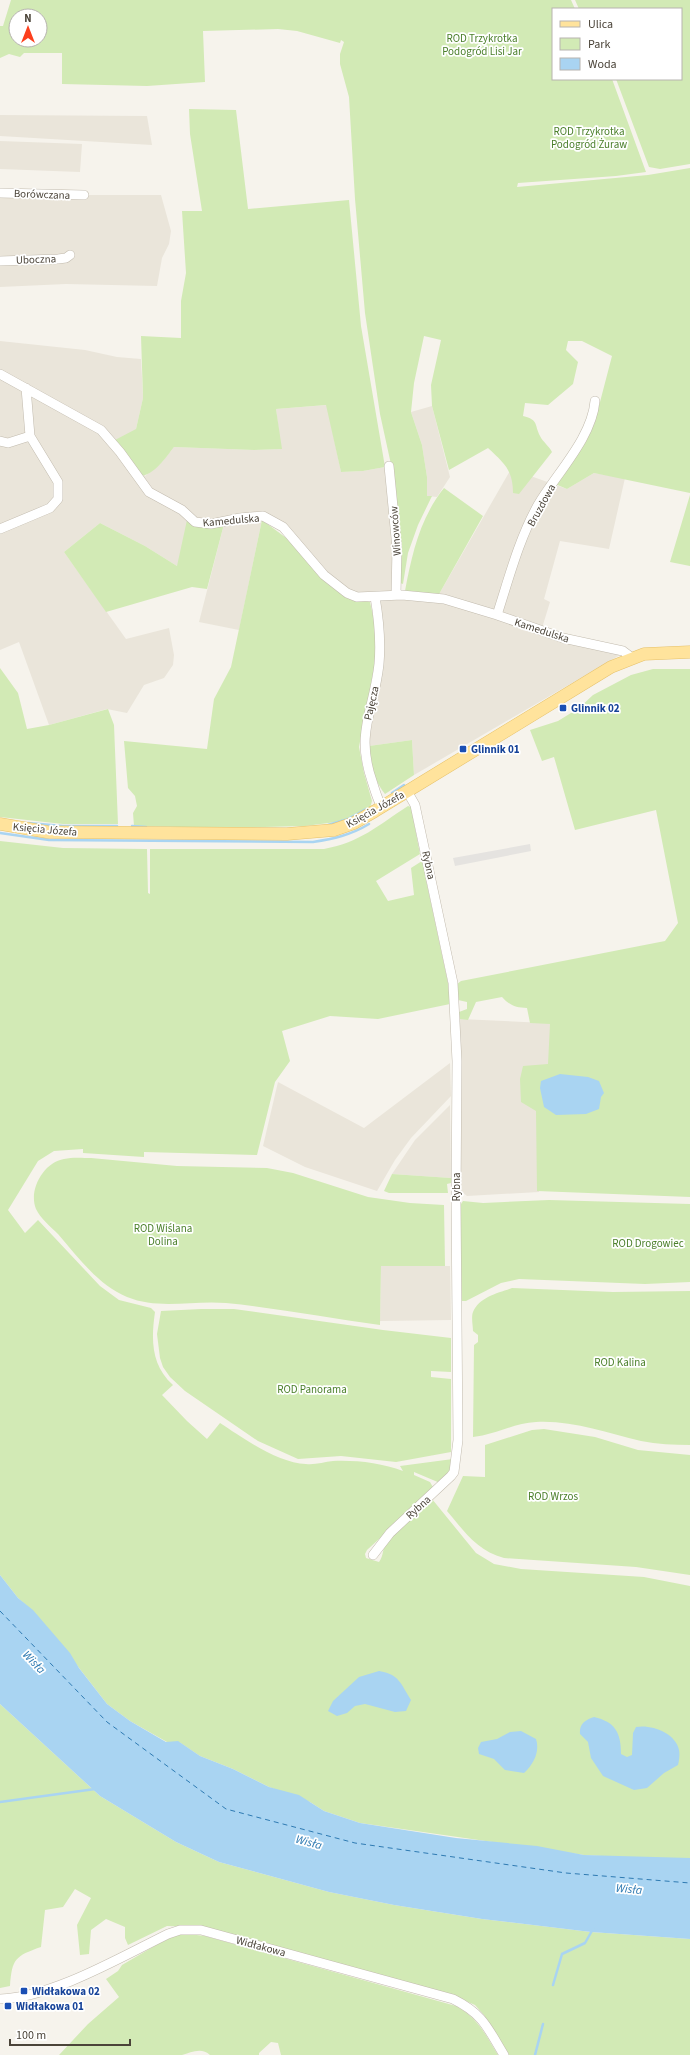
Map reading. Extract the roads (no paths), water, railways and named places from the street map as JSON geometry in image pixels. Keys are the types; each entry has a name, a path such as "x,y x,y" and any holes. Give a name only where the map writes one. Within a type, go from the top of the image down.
{"main road":[{"name":"Księcia Józefa","path":"0,824 47,832 287,834 334,830 354,823 382,807 593,678 631,658 656,653 690,652"}],"street":[{"name":"Borówczana","path":"0,193 84,195"},
{"name":"Uboczna","path":"0,261 58,259 66,258 70,255"},
{"name":"Kamedulska","path":"0,374 101,430 120,452 149,492 182,510 196,522 211,524 255,516 270,519 283,527 324,575 347,593 364,597 396,595 444,599 497,615 563,638 623,651 631,658"},
{"path":"0,529 50,508 58,499 58,482 30,436 26,388"},
{"name":"Bruzdowa","path":"497,615 522,541 535,512 585,432 595,401"},
{"path":"0,441 8,443 30,436"},
{"name":"Winowców","path":"389,466 397,548 396,595"},
{"name":"Pajęcza","path":"375,597 380,642 379,666 365,728 364,746 366,763 382,807"},
{"name":"Rybna","path":"373,1555 390,1533 454,1472 458,1440 456,1206 457,1061 453,983 415,805 407,791"},
{"name":"Widłakowa","path":"0,1999 25,1996 71,1980 100,1968 168,1934 180,1930 201,1930 453,1999 474,2011 484,2021 504,2055"}],"water":[{"path":"560,1074 588,1077 599,1081 604,1093 601,1097 599,1109 586,1114 556,1115 544,1107 540,1088 541,1081"},
{"name":"Wisła","path":"0,1575 18,1598 33,1610 70,1653 79,1668 107,1704 130,1721 166,1742 178,1741 200,1756 233,1769 269,1787 299,1795 324,1811 360,1823 456,1838 537,1846 584,1855 690,1858 690,1939 591,1932 482,1919 394,1905 329,1892 219,1862 176,1842 100,1796 0,1704"},
{"path":"379,1671 386,1672 395,1677 402,1685 411,1700 406,1711 395,1712 365,1704 355,1706 347,1713 337,1716 328,1711 333,1701 359,1677"},
{"path":"594,1717 612,1725 620,1740 621,1754 627,1757 632,1755 633,1733 636,1727 642,1726 655,1728 668,1734 677,1744 679,1750 678,1765 664,1773 647,1788 634,1790 603,1776 591,1758 588,1742 580,1734 580,1728 583,1723"},
{"path":"521,1731 536,1739 537,1744 537,1753 531,1766 524,1773 505,1770 494,1759 479,1754 478,1748 481,1742 497,1739 510,1732"}],"waterway":[{"path":"392,793 404,785"},
{"path":"328,825 348,819 366,809"},
{"path":"28,823 63,826 117,826"},
{"path":"0,833 49,840 313,842 342,836 369,824"},
{"path":"132,826 146,827"},
{"path":"0,1802 95,1789"},
{"path":"553,1985 562,1954 585,1943 593,1929"},
{"path":"535,2055 543,2024"}],"place":[{"name":"Glinnik 02","path":"563,708"},
{"name":"Glinnik 01","path":"463,749"},
{"name":"Widłakowa 02","path":"24,1991"},
{"name":"Widłakowa 01","path":"8,2006"}],"park label":[{"name":"ROD Trzykrotka Podogród Lisi Jar","path":"482,44"},
{"name":"ROD Trzykrotka Podogród Żuraw","path":"589,137"},
{"name":"ROD Wiślana Dolina","path":"163,1234"},
{"name":"ROD Drogowiec","path":"648,1243"},
{"name":"ROD Kalina","path":"620,1362"},
{"name":"ROD Panorama","path":"312,1389"},
{"name":"ROD Wrzos","path":"553,1496"}]}
